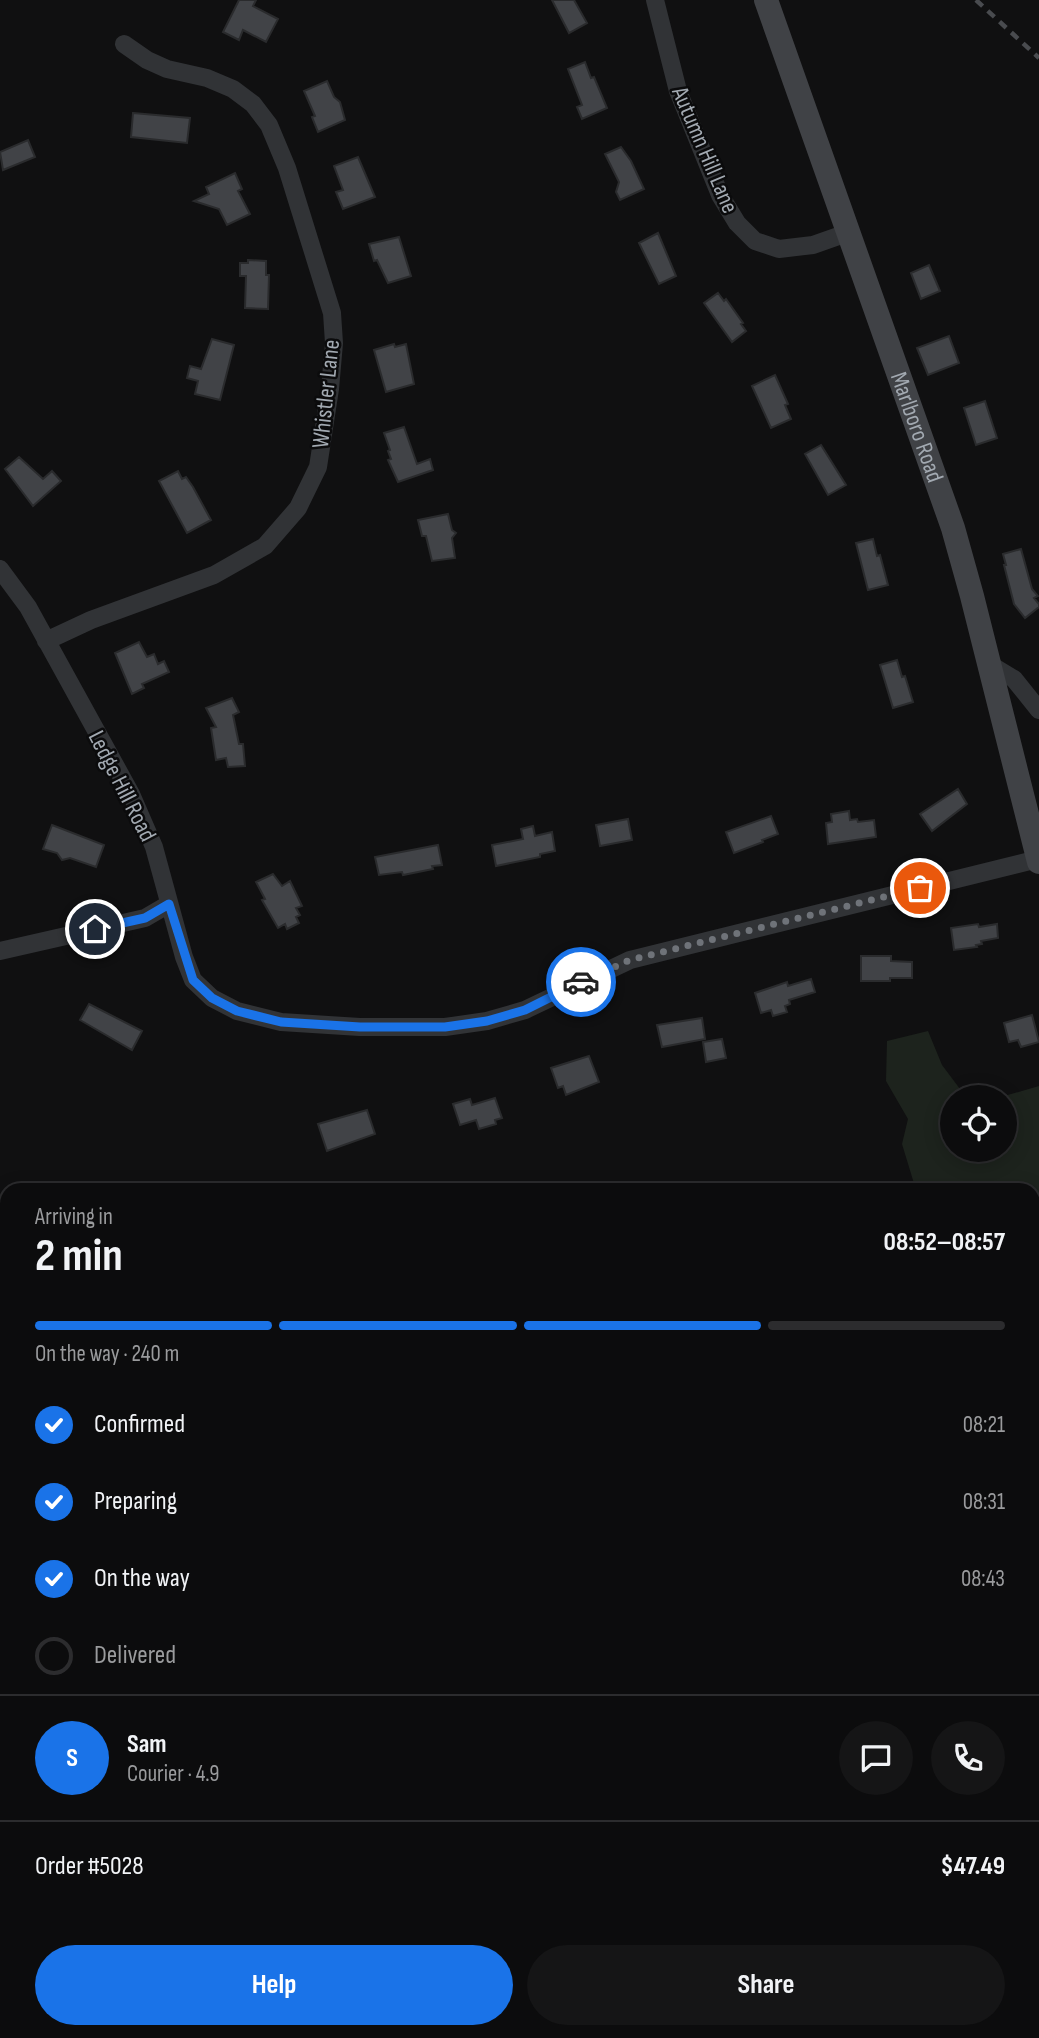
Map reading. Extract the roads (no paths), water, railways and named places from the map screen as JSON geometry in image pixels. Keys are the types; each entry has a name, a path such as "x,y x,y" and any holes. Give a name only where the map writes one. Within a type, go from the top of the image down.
{"main road":[{"name":"Marlboro Road","path":"766,0 953,528 1039,860"}],"street":[{"name":"Autumn Hill Lane","path":"654,0 678,91 720,195 737,223 755,241 779,249 813,245 847,233"},
{"name":"Whistler Lane","path":"46,641 91,620 214,575 265,546 298,508 318,467 330,388 334,344 332,313 287,168 269,125 254,104 233,89 207,78 167,69 147,60 124,44"},
{"name":"Ledge Hill Road","path":"0,569 29,607 131,794 153,847 193,980 212,998 237,1011 281,1022 360,1027 445,1027 487,1021 525,1010 630,960 1039,860"},
{"path":"989,663 1014,679 1039,710"},
{"path":"0,951 145,918 169,904"}],"railway":[{"path":"976,0 1039,58"}]}
